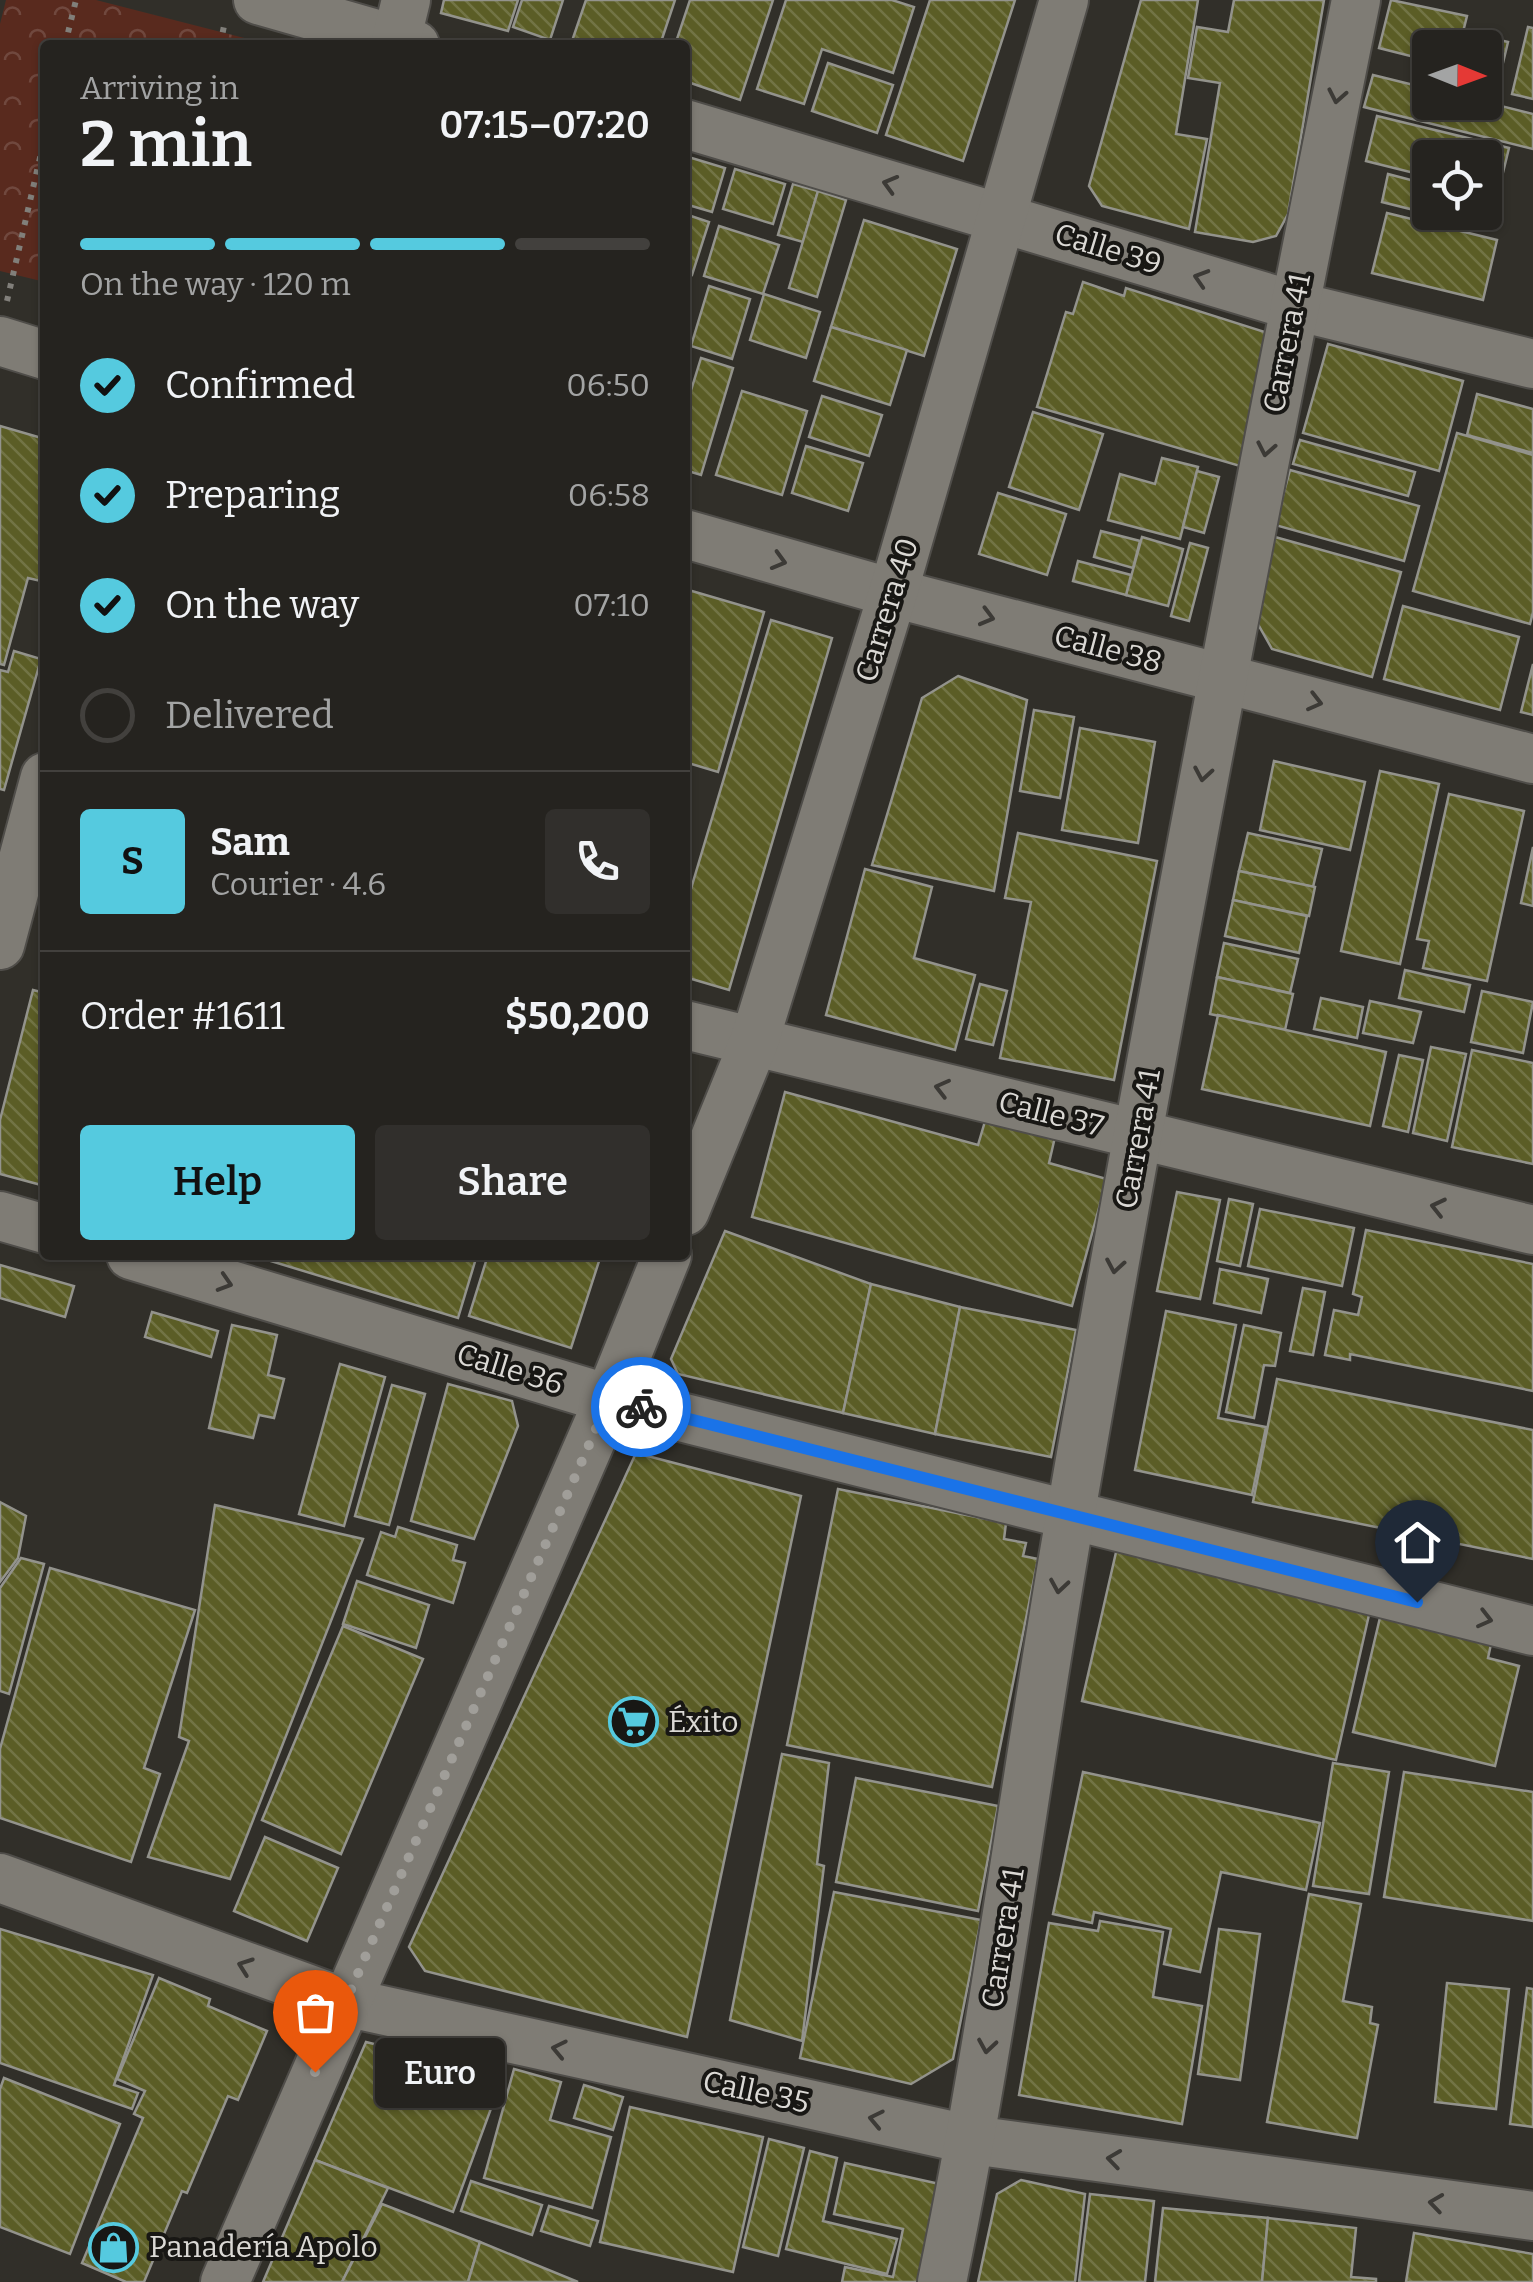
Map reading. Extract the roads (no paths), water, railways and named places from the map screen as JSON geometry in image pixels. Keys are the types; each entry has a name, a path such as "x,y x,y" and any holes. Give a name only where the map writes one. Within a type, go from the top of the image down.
{"street":[{"path":"258,0 403,32"},
{"name":"Carrera 40","path":"690,1200 754,1042 893,592 1064,0"},
{"name":"Carrera 41","path":"942,2282 972,2140 1070,1516 1220,678 1356,0"},
{"name":"Calle 39","path":"690,125 1294,306 1533,364"},
{"path":"2,326 40,352"},
{"name":"Calle 38","path":"690,535 1533,759"},
{"path":"0,945 40,797"},
{"name":"Calle 37","path":"690,1026 1533,1230"},
{"path":"0,1216 40,1228"},
{"name":"Calle 36","path":"148,1260 609,1399 1533,1631"},
{"path":"225,2282 609,1399 665,1260"},
{"name":"Calle 35","path":"0,1878 345,2002 972,2140 1533,2216"}],"place":[{"name":"Éxito","path":"633,1722"},
{"name":"Euro","path":"315,2072"},
{"name":"Panadería Apolo","path":"114,2247"}]}
